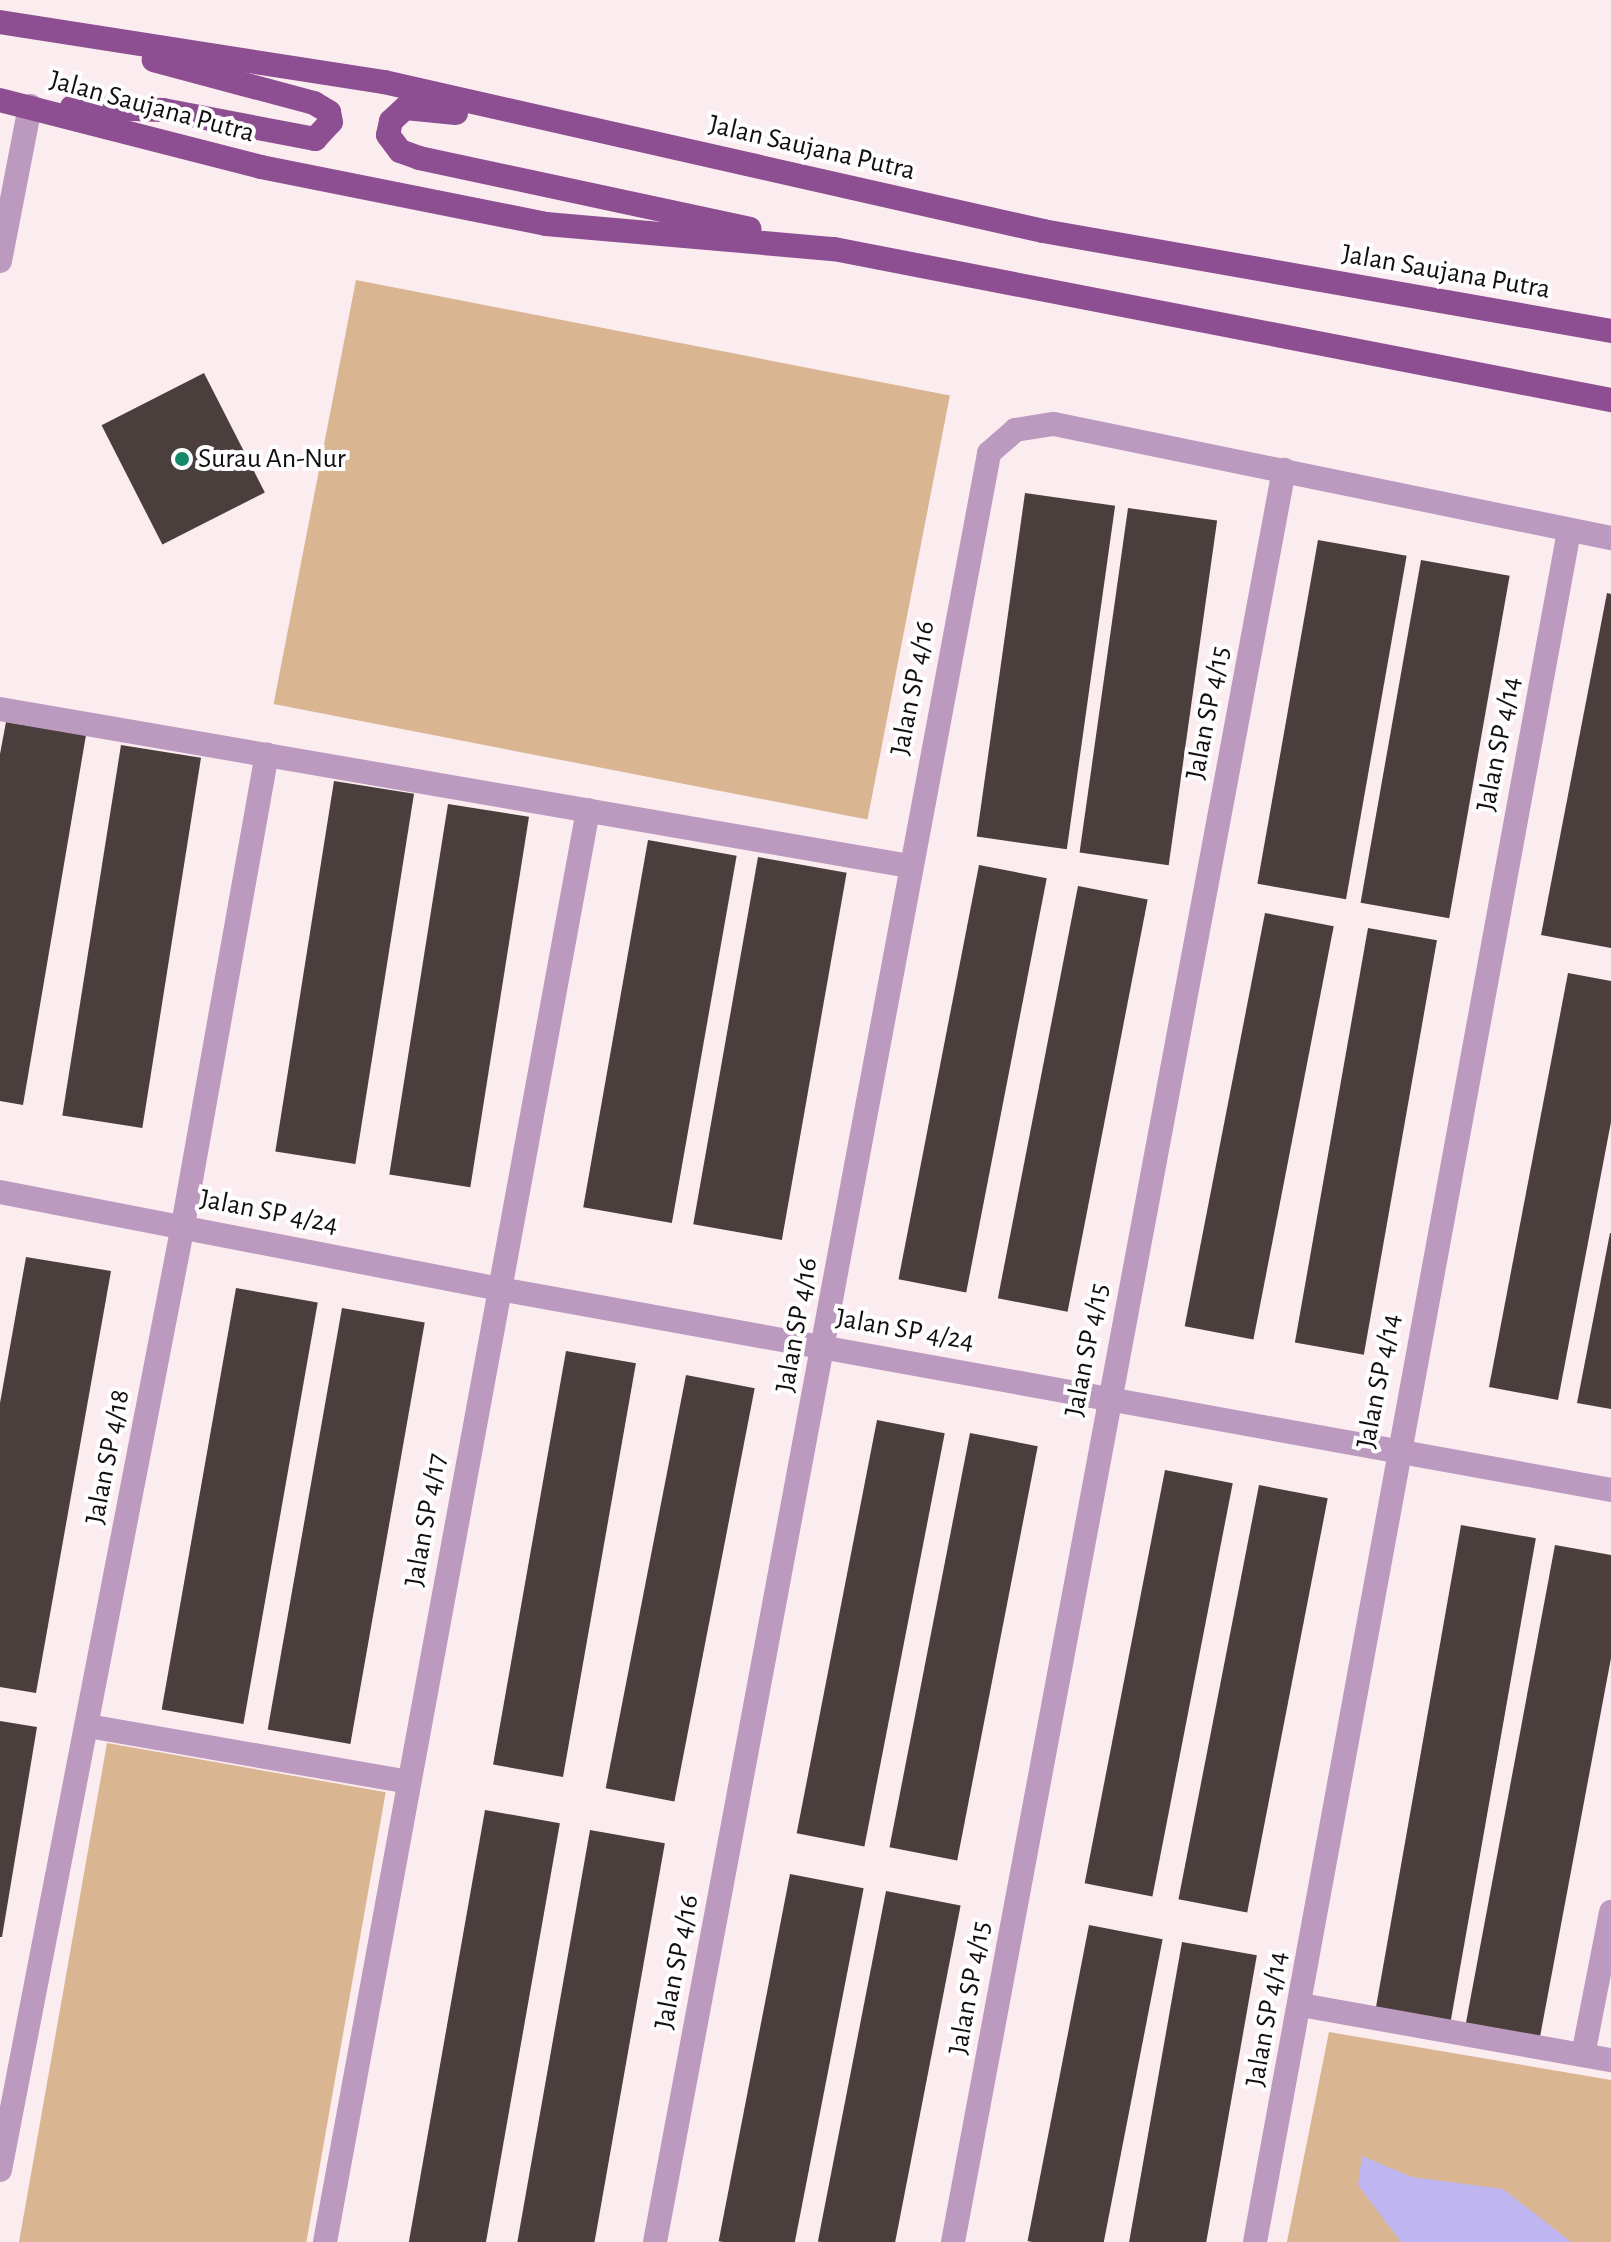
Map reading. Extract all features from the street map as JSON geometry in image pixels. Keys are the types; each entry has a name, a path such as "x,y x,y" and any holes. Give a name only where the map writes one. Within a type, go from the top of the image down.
{"main road":[{"name":"Jalan Saujana Putra","path":"0,22 384,82 1043,231 1611,331"},
{"path":"30,106 163,110 315,139 331,122 329,112 314,103 33,28"},
{"name":"Jalan Saujana Putra","path":"0,100 261,167 546,224 834,249 1611,400"},
{"path":"707,155 430,109 405,108 391,121 388,135 400,151 419,158 553,183 834,249"}],"street":[{"path":"0,261 2,232 30,106"},
{"name":"Jalan SP 4/16","path":"655,2242 824,1346 909,866 989,453 1015,430 1054,424 1284,470"},
{"path":"1284,470 1611,538"},
{"name":"Jalan SP 4/15","path":"953,2242 1284,470"},
{"name":"Jalan SP 4/14","path":"1255,2242 1301,2005 1397,1450 1569,531"},
{"path":"0,709 909,866"},
{"name":"Jalan SP 4/18","path":"0,2170 183,1225 267,754"},
{"name":"Jalan SP 4/17","path":"325,2242 588,810"},
{"name":"Jalan SP 4/24","path":"0,1192 183,1225 500,1289 1611,1490"},
{"path":"88,1726 409,1782"},
{"path":"1583,2055 1611,1912"},
{"path":"1301,2005 1611,2060"}],"shaded area":[{"path":"356,280 950,395 867,820 274,704"},
{"path":"107,1743 386,1792 306,2242 19,2242"},
{"path":"1329,2032 1611,2080 1611,2242 1287,2242"},
{"path":"1362,2156 1412,2177 1503,2189 1571,2242 1401,2242 1358,2185"}],"building":[{"name":"Surau An-Nur","path":"204,373 265,492 162,545 102,425"},
{"path":"1025,493 1115,506 1067,849 977,837"},
{"path":"1128,508 1217,521 1169,865 1080,853"},
{"path":"1318,540 1407,556 1346,899 1257,884"},
{"path":"1421,560 1510,576 1449,918 1361,903"},
{"path":"1607,593 1611,594 1611,948 1541,935"},
{"path":"6,722 86,735 23,1105 0,1101 0,754"},
{"path":"121,745 201,758 142,1128 62,1115"},
{"path":"334,781 414,794 355,1164 275,1151"},
{"path":"448,804 529,817 470,1187 389,1174"},
{"path":"648,840 737,856 672,1223 583,1207"},
{"path":"758,857 847,873 782,1240 693,1224"},
{"path":"979,865 1047,878 966,1292 898,1279"},
{"path":"1078,886 1148,900 1068,1312 998,1298"},
{"path":"1265,913 1334,926 1253,1340 1185,1326"},
{"path":"1368,928 1437,940 1364,1355 1295,1343"},
{"path":"1568,973 1611,981 1611,1122 1558,1400 1489,1387"},
{"path":"1611,1233 1611,1409 1577,1403"},
{"path":"26,1257 111,1271 36,1693 0,1687 0,1403"},
{"path":"236,1288 318,1302 243,1724 162,1709"},
{"path":"342,1308 425,1323 350,1744 268,1729"},
{"path":"566,1351 636,1363 563,1777 493,1765"},
{"path":"686,1375 755,1388 674,1802 606,1788"},
{"path":"877,1420 945,1433 864,1846 797,1833"},
{"path":"970,1433 1038,1446 957,1860 889,1847"},
{"path":"1165,1470 1233,1483 1152,1896 1085,1883"},
{"path":"1259,1485 1328,1498 1247,1913 1178,1899"},
{"path":"1461,1525 1536,1538 1451,2022 1376,2009"},
{"path":"1555,1545 1611,1555 1611,1658 1539,2042 1465,2028"},
{"path":"0,1721 37,1727 2,1937 0,1937"},
{"path":"485,1810 560,1823 486,2242 409,2242"},
{"path":"590,1830 665,1843 595,2242 517,2242"},
{"path":"790,1874 864,1888 795,2242 719,2241"},
{"path":"886,1891 961,1906 895,2242 818,2241"},
{"path":"1089,1925 1163,1939 1104,2242 1028,2241"},
{"path":"1182,1942 1257,1955 1206,2242 1129,2242"}],"place":[{"name":"Surau An-Nur","path":"182,459"}]}
